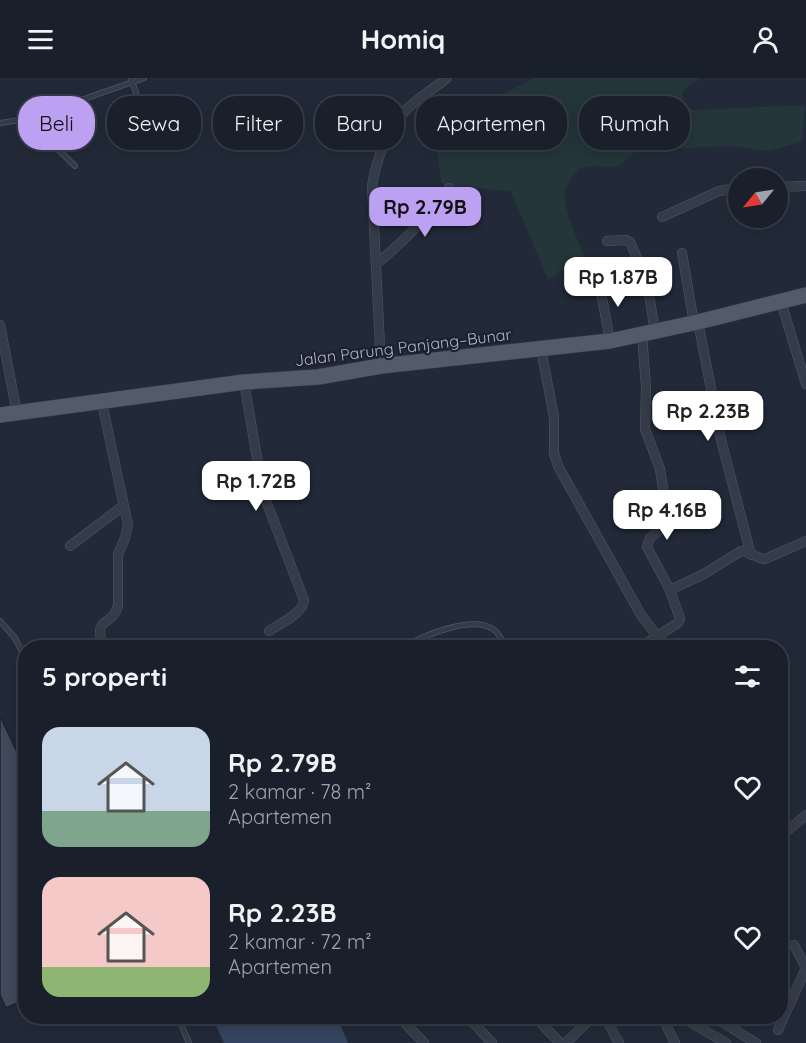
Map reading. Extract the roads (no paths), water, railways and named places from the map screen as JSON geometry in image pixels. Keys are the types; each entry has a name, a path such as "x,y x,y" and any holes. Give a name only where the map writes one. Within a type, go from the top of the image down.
{"main road":[{"name":"Jalan Parung Panjang–Bunar","path":"0,415 244,382 318,377 381,366 610,340 696,323 806,296"}],"street":[{"path":"381,366 372,186 380,154 389,134 404,113 447,78"},
{"path":"788,187 806,186"},
{"path":"376,264 398,247 429,215 449,188"},
{"path":"662,217 719,191 728,190"},
{"path":"607,240 630,242 647,280 645,429 660,469 667,515 661,529 650,538 647,547 670,590 680,621 652,640"},
{"path":"682,253 721,440 752,555"},
{"path":"599,281 610,340"},
{"path":"781,302 806,384"},
{"path":"0,325 17,413"},
{"path":"541,349 554,417 554,453 558,466 641,615 661,640"},
{"path":"244,382 263,493 304,600 299,610 268,631"},
{"path":"101,640 99,634 101,625 116,614 118,606 117,555 128,525 102,403"},
{"path":"70,546 123,506"},
{"path":"670,590 704,574 741,551 747,551 759,560 765,560 806,541"},
{"path":"788,830 806,815"},
{"path":"788,1008 806,968 794,945"},
{"path":"406,1024 424,1043"},
{"path":"474,1024 492,1043"},
{"path":"542,1024 560,1043"},
{"path":"566,1043 585,1024"},
{"path":"610,1024 619,1043"},
{"path":"666,1024 675,1043"},
{"path":"693,1024 726,1043"},
{"path":"725,1024 756,1043"},
{"path":"778,1030 781,1024"}],"lane":[{"path":"89,96 132,80 144,78"},
{"path":"132,80 137,96"},
{"path":"0,123 18,120"},
{"path":"60,150 75,166"},
{"path":"0,621 18,644"},
{"path":"418,640 433,632 457,626 479,625 490,627 502,640"},
{"path":"181,1024 189,1043"}],"water":[{"path":"215,1024 340,1024 348,1043 224,1043"}]}
